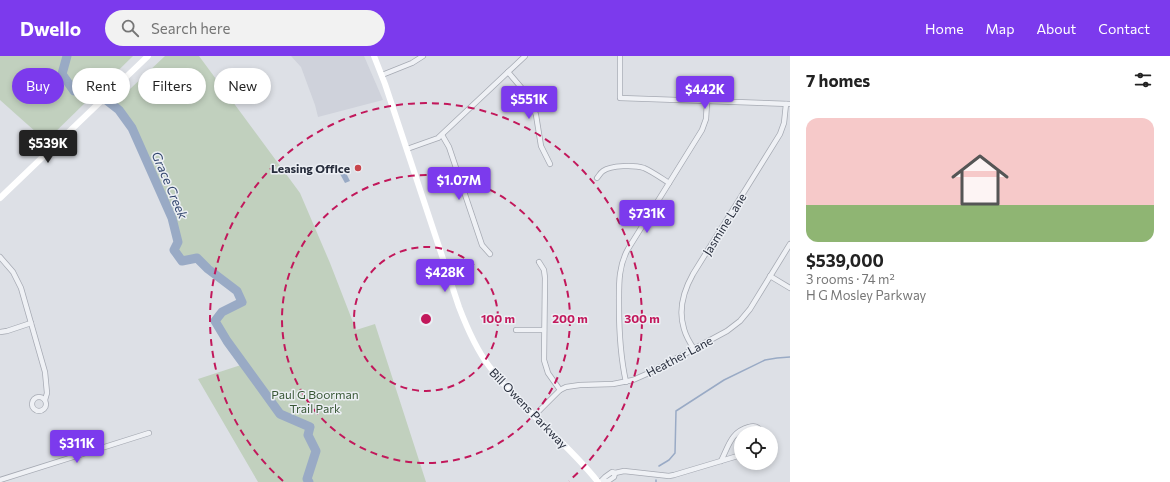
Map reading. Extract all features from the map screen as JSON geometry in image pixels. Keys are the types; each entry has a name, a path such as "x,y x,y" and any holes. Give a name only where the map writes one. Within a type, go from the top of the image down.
{"main road":[{"path":"0,198 148,56"},
{"name":"Bill Owens Parkway","path":"374,56 382,75 459,307 471,336 490,367 510,390 574,454 599,482"}],"street":[{"path":"382,75 412,63 423,56"},
{"path":"407,149 434,140 442,135 525,56"},
{"path":"620,56 620,98 788,104"},
{"path":"508,72 531,100 536,115 541,146 550,164"},
{"path":"626,382 621,357 619,335 620,268 628,249 703,127 707,102"},
{"name":"Jasmine Lane","path":"694,349 685,331 683,321 682,306 685,290 693,274 780,134 788,104"},
{"path":"442,135 449,147 482,246 490,254"},
{"path":"597,178 602,171 607,169 635,167 648,170 669,183"},
{"name":"Heather Lane","path":"560,390 573,385 613,384 626,382 651,372 727,331 740,321 750,309 790,244"},
{"path":"0,258 11,269 18,281 46,376 47,392 45,400"},
{"path":"535,416 560,390 550,377 544,363 544,274 539,262"},
{"path":"770,276 790,288"},
{"path":"0,332 31,323"},
{"path":"516,330 544,330"},
{"path":"0,480 149,433"},
{"path":"722,461 734,436"},
{"path":"599,482 612,472 615,473 624,471 668,476 734,457"},
{"path":"605,482 614,477 615,473"}],"shaded area":[{"path":"291,56 364,56 383,100 318,117 301,67"}],"green space":[{"path":"0,56 133,56 121,68 72,68 72,104 84,104 46,141 0,100"},
{"name":"Paul G Boorman Trail Park","path":"165,56 199,56 214,76 214,104 234,104 300,193 330,263 356,330 375,324 426,482 258,482 198,379 244,364 227,341 215,321 222,312 242,301 237,291 208,269 197,258 182,261 174,251 178,242 172,218 132,128 119,110 113,105 130,104 130,89 138,81 138,104 206,104 206,68 152,68"}],"water":[{"path":"345,171 350,181 345,183 340,174"}],"waterway":[{"name":"Grace Creek","path":"67,56 62,74 74,91 96,92 119,110 132,128 172,218 178,242 174,250 182,261 197,258 208,269 237,291 242,302 222,312 215,321 227,341 280,414 310,427 308,435 316,451 307,479 309,482"},
{"path":"659,466 669,460 675,453 676,411 724,380 765,360 790,357"}],"place":[{"name":"Leasing Office","path":"358,168"}]}
